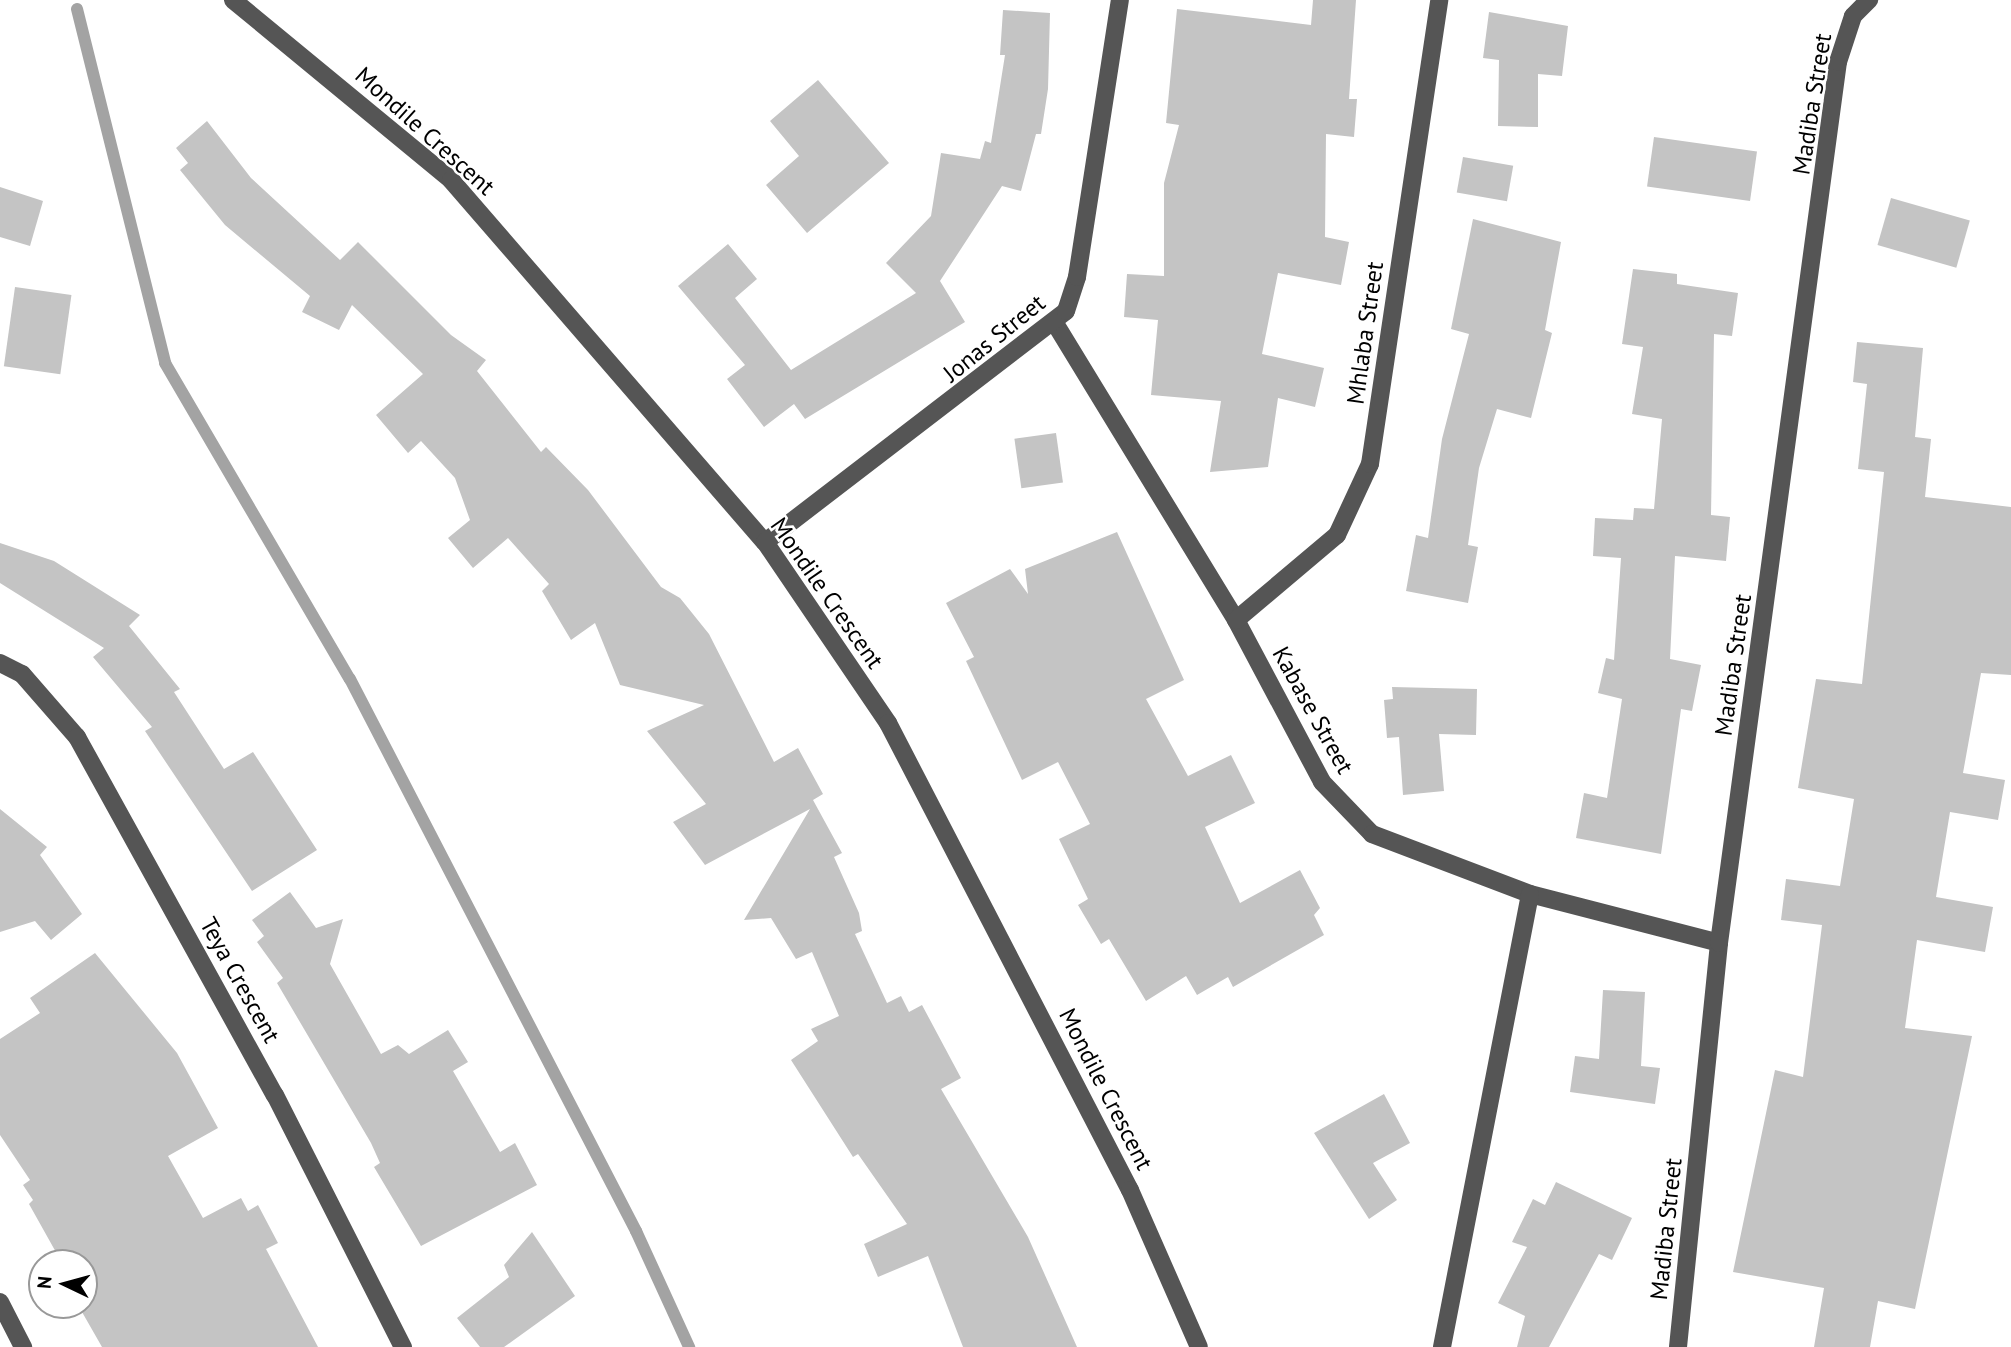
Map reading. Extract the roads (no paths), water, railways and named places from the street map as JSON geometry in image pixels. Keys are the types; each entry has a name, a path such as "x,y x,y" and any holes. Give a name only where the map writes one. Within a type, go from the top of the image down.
{"street":[{"name":"Mondile Crescent","path":"233,0 451,180 765,542 888,723 1130,1190 1199,1347"},
{"name":"Jonas Street","path":"765,542 1056,325 1077,277 1120,0"},
{"name":"Mhlaba Street","path":"1236,620 1337,535 1370,464 1439,0"},
{"name":"Madiba Street","path":"1678,1347 1719,943 1838,62 1853,16 1869,0"},
{"name":"Kabase Street","path":"1056,325 1236,620 1322,782 1372,834 1530,894 1719,943"},
{"name":"Teya Crescent","path":"0,663 22,674 77,737 275,1095 403,1347"},
{"path":"1442,1347 1530,894"},
{"path":"0,1302 23,1347"}],"waterway":[{"path":"77,9 165,363 350,679 636,1231 689,1347"}]}
